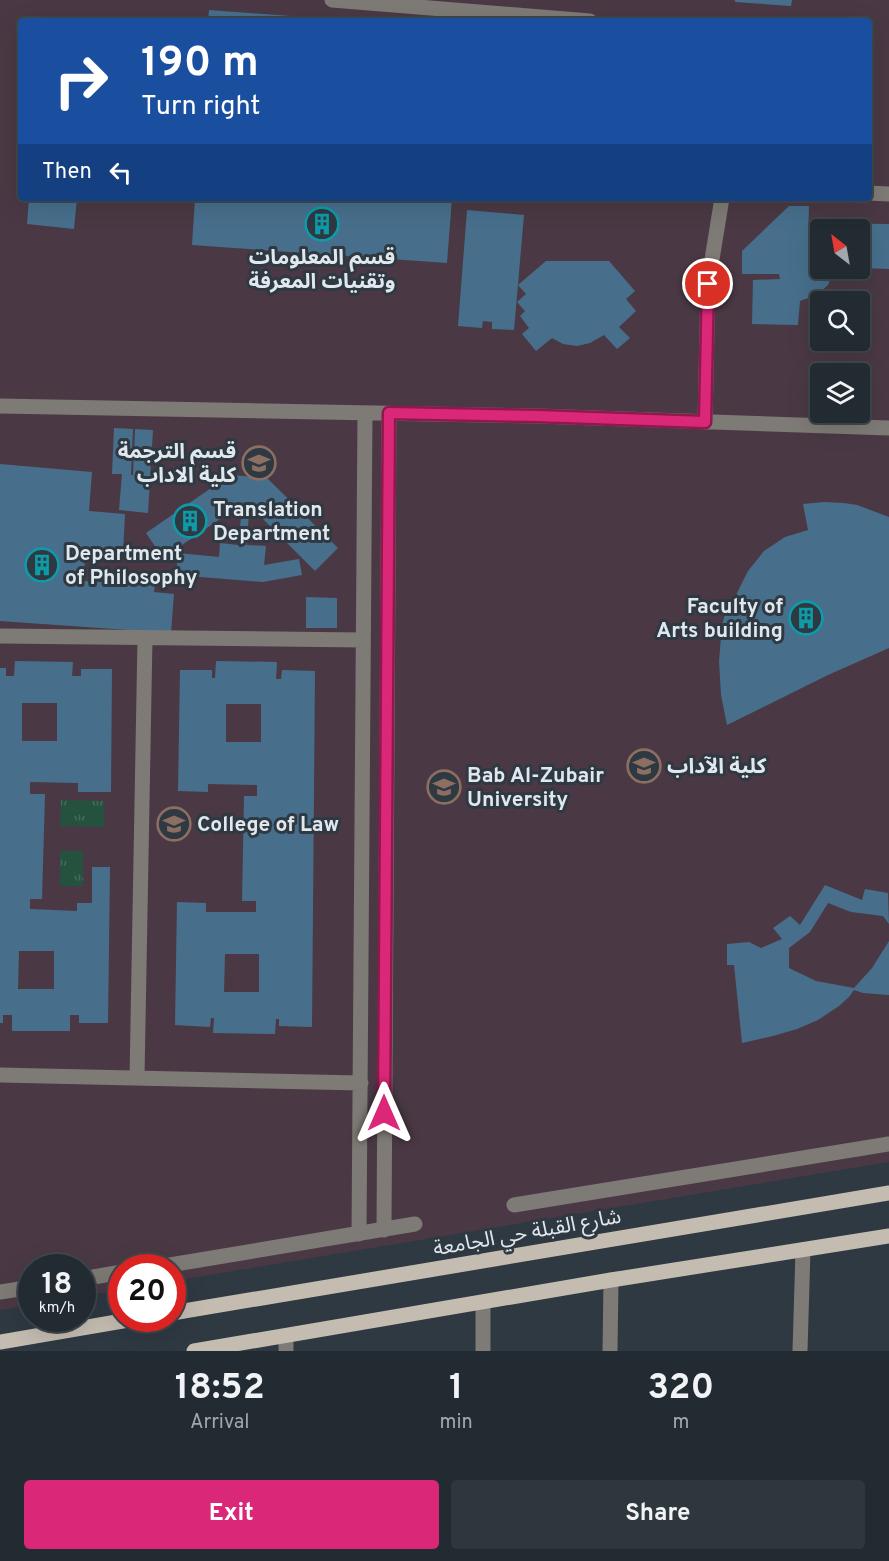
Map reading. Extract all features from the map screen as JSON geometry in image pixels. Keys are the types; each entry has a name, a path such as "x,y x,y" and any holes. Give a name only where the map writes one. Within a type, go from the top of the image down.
{"main road":[{"name":"شارع القبلة حي الجامعة","path":"186,1311 889,1193"},
{"path":"194,1351 286,1344 483,1303 611,1280 889,1236"},
{"path":"0,1342 108,1323"}],"street":[{"path":"332,0 493,6 571,18"},
{"path":"872,193 889,194"},
{"path":"705,422 708,284 722,201"},
{"path":"0,406 537,416 889,428"},
{"path":"359,1234 365,413"},
{"path":"384,1230 389,413"},
{"path":"0,636 363,640"},
{"path":"137,1078 145,638"},
{"path":"0,1075 361,1083"},
{"path":"514,1205 889,1143"},
{"path":"186,1262 415,1224"},
{"path":"800,1351 804,1250"},
{"path":"610,1351 611,1280"},
{"path":"0,1292 18,1289"},
{"path":"483,1303 483,1351"}],"shaded area":[{"name":"Bab Al-Zubair University","path":"0,0 889,0 889,1162 186,1279 186,1254 108,1254 108,1292 96,1294 96,1254 18,1254 18,1307 0,1310"}],"green space":[{"path":"61,800 104,801 104,827 60,826"},
{"path":"60,851 83,851 83,886 60,886"}],"building":[{"path":"735,0 792,0 791,6 735,2"},
{"path":"209,10 317,18 208,18"},
{"path":"29,201 77,201 74,229 27,224"},
{"name":"قسم المعلومات وتقنيات المعرفة","path":"195,201 452,201 447,263 192,245"},
{"path":"789,206 809,206 810,279 830,279 821,291 810,291 810,297 800,301 798,325 752,324 753,280 780,279 779,274 742,274 742,251"},
{"path":"467,210 524,215 514,330 492,329 492,322 483,321 482,328 458,326"},
{"path":"870,224 889,224 889,269 870,268"},
{"path":"546,261 609,261 635,291 626,299 636,311 619,327 630,338 617,349 604,335 590,343 577,346 563,344 552,338 536,351 522,334 529,328 520,316 525,311 517,302 526,294 518,285"},
{"path":"114,428 133,429 131,475 133,475 135,429 153,430 148,513 119,510 122,474 112,474"},
{"name":"Department of Philosophy","path":"0,464 92,472 89,511 125,514 123,552 86,549 83,581 155,585 154,592 174,594 171,633 0,621"},
{"name":"Translation Department","path":"230,475 267,478 338,548 315,571 254,510 249,509 247,545 266,546 264,565 299,559 302,575 263,582 176,575 178,553 219,557 220,543 238,545 242,509 236,508 163,558 146,533"},
{"name":"Faculty of Arts building","path":"824,502 857,505 889,517 889,648 828,675 727,725 721,695 719,661 722,625 729,600 736,602 737,593 748,571 764,551 785,537 808,530 803,504"},
{"path":"306,597 337,598 337,628 306,628"},
{"path":"15,661 73,662 72,676 81,676 81,669 112,669 111,792 78,792 78,783 30,782 30,794 45,794 42,899 30,899 30,909 77,911 77,903 92,903 92,867 110,867 108,1023 79,1023 79,1015 70,1015 70,1031 12,1031 12,1015 3,1015 3,1023 0,1023 0,668 6,668 6,676 14,676","holes":["22,703 57,703 57,741 22,741","19,951 54,951 54,989 18,989"]},
{"path":"216,661 277,662 276,679 281,679 282,670 315,671 312,1027 279,1026 279,1019 276,1019 275,1034 213,1033 214,1018 211,1018 210,1027 175,1025 177,902 206,903 206,912 256,912 256,901 242,901 244,796 257,796 257,785 208,784 208,792 178,791 180,670 212,670 212,678 215,678","holes":["226,704 261,704 261,742 226,742","225,954 259,954 259,992 224,992"]},
{"path":"825,885 862,900 865,889 888,893 889,924 883,916 851,912 828,903 810,932 789,948 789,968 816,981 854,988 872,968 889,941 889,995 854,990 839,1006 818,1020 797,1029 742,1043 734,965 727,965 727,944 749,942 761,948 782,939 773,928 790,916 800,925"}],"place":[{"name":"قسم المعلومات وتقنيات المعرفة","path":"322,224"},
{"name":"قسم الترجمة كلية الاداب","path":"259,463"},
{"name":"Translation Department","path":"190,521"},
{"name":"Department of Philosophy","path":"42,565"},
{"name":"Faculty of Arts building","path":"806,618"},
{"name":"كلية الآداب","path":"644,766"},
{"name":"Bab Al-Zubair University","path":"444,787"},
{"name":"College of Law","path":"174,824"}],"route":[{"path":"384,1113 389,413 705,422 708,284"}]}
